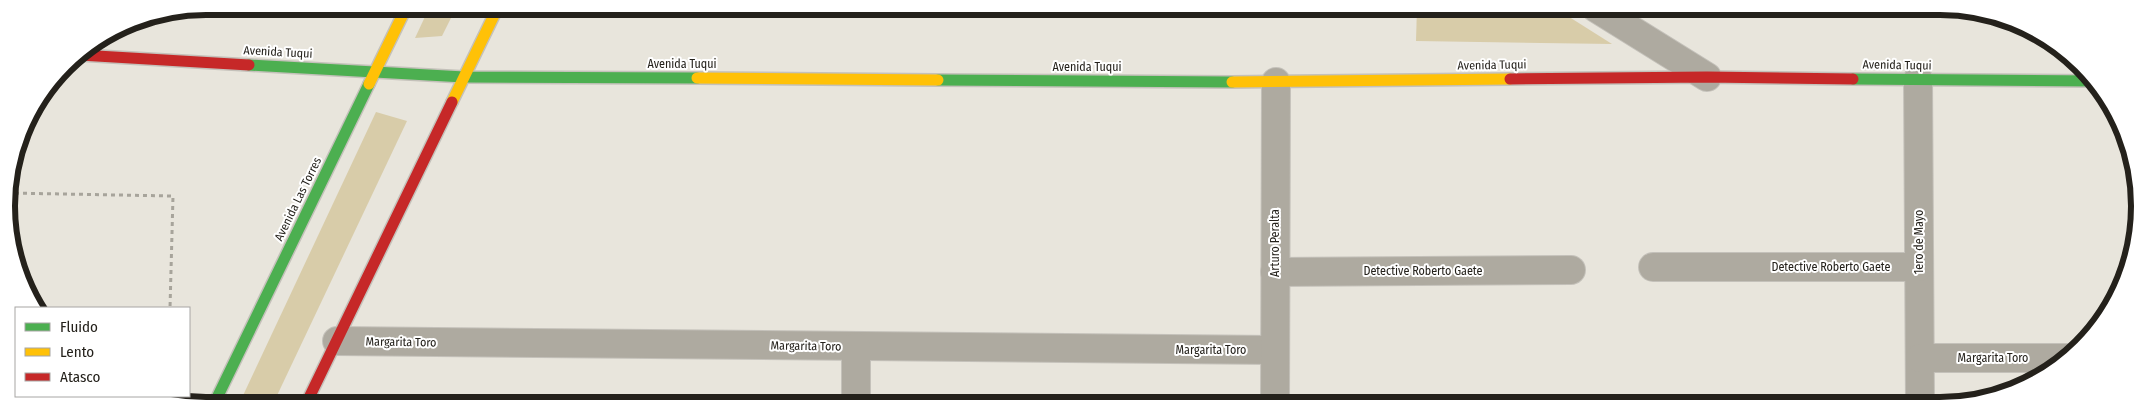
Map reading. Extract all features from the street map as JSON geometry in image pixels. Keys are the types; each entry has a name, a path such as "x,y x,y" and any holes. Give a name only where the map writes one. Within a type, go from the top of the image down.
{"street":[{"name":"Avenida Las Torres","path":"217,397 403,15"},
{"path":"309,397 494,15"},
{"path":"1607,15 1707,77"},
{"name":"Avenida Tuqui","path":"88,55 464,77 1276,82 1707,77 2085,81"},
{"name":"1ero de Mayo","path":"1918,79 1920,397"},
{"name":"Arturo Peralta","path":"1275,397 1276,82"},
{"name":"Detective Roberto Gaete","path":"1653,267 1919,267"},
{"name":"Detective Roberto Gaete","path":"1275,272 1571,270"},
{"name":"Margarita Toro","path":"336,341 1275,350"},
{"path":"856,347 856,397"},
{"name":"Margarita Toro","path":"1920,358 2056,358"}],"path":[{"path":"15,193 173,196 170,307"}],"shaded area":[{"path":"426,15 452,15 442,36 415,38"},
{"path":"1417,15 1566,15 1612,44 1416,41"},
{"path":"376,112 407,121 276,397 242,397"}],"traffic: fast":[{"path":"249,65 464,77 697,78"},
{"path":"1853,79 2085,81"},
{"path":"938,80 1232,82"},
{"path":"217,397 369,84"}],"traffic: slow":[{"path":"369,84 403,15"},
{"path":"452,102 494,15"},
{"path":"697,78 938,80"},
{"path":"1232,82 1510,79"}],"traffic: jam":[{"path":"88,55 249,65"},
{"path":"1510,79 1707,77 1853,79"},
{"path":"309,397 452,102"}]}
